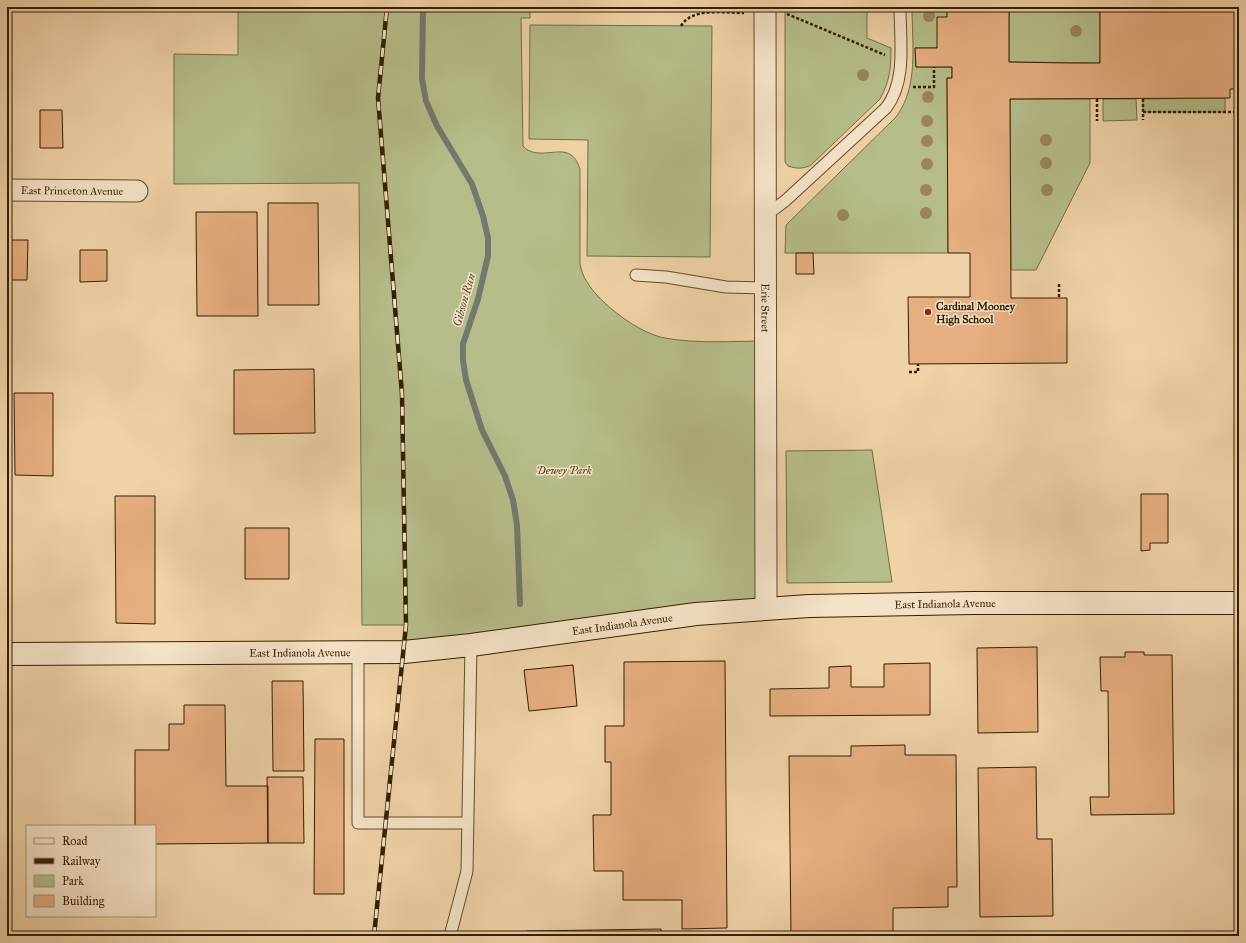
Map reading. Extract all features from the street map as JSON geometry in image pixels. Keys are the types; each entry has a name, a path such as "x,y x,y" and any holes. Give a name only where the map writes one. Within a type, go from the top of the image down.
{"street":[{"name":"Erie Street","path":"765,7 766,608"},
{"name":"East Princeton Avenue","path":"7,190 137,191"},
{"name":"East Indianola Avenue","path":"7,654 404,652 471,645 696,614 809,606 881,604 1239,603"}],"lane":[{"path":"766,215 785,201 892,101 899,79 901,60 900,7"},
{"path":"636,275 726,287 765,288"},
{"path":"450,936 467,871 471,645"},
{"path":"358,652 358,823 468,823"}],"path":[{"path":"838,35 901,60"},
{"path":"910,87 934,87 934,67"},
{"path":"1143,98 1143,120"},
{"path":"1097,99 1097,121"},
{"path":"1143,112 1239,112"},
{"path":"1059,284 1059,298"},
{"path":"909,372 918,372 918,364"}],"green space":[{"name":"Dewey Park","path":"238,7 530,7 530,18 521,18 523,146 534,152 566,153 573,156 578,163 580,169 580,263 582,273 593,291 622,317 644,331 665,338 715,342 766,341 766,608 404,652 406,625 362,625 359,183 174,184 174,54 238,55"},
{"path":"785,7 867,7 867,38 891,48 889,74 886,86 880,99 811,165 803,168 788,166 785,162"},
{"path":"912,7 947,7 947,17 937,48 915,48 916,67 952,67 952,78 947,78 948,253 785,253 786,225 896,117 903,105 908,92 913,64"},
{"path":"1009,7 1100,7 1100,63 1009,62"},
{"path":"530,25 712,26 710,257 587,256 588,140 529,139"},
{"path":"1225,98 1225,112 1143,112 1143,99"},
{"path":"1010,99 1090,99 1090,163 1036,270 1011,270"},
{"path":"1103,99 1136,99 1137,120 1103,121"},
{"path":"872,450 892,582 787,583 786,451"}],"building":[{"name":"Cardinal Mooney High School","path":"947,7 1009,7 1009,62 1100,63 1100,7 1239,7 1239,89 1230,89 1230,98 1010,99 1011,298 1067,298 1067,363 909,364 908,297 970,297 970,253 948,253 947,78 952,78 952,67 916,67 915,48 937,48 937,17 947,17"},
{"path":"40,110 62,110 63,148 40,148"},
{"path":"268,203 318,203 319,305 268,305"},
{"path":"196,212 257,212 258,316 197,316"},
{"path":"7,240 28,240 27,280 7,280"},
{"path":"80,250 107,250 107,281 80,282"},
{"path":"796,253 813,253 814,274 796,274"},
{"path":"314,369 315,433 234,434 234,370"},
{"path":"7,393 9,393 10,472 7,472"},
{"path":"14,393 53,393 53,476 15,475"},
{"path":"1141,494 1168,494 1168,543 1150,543 1150,550 1141,551"},
{"path":"115,496 155,496 155,624 116,623"},
{"path":"245,528 289,528 289,579 245,579"},
{"path":"1037,647 1038,732 978,733 977,648"},
{"path":"1125,652 1144,652 1144,655 1172,655 1174,814 1091,815 1090,797 1109,797 1108,691 1101,691 1100,657 1125,657"},
{"path":"725,661 727,928 682,929 682,900 623,900 623,871 594,871 593,815 611,815 611,762 605,762 605,726 624,726 624,662"},
{"path":"930,663 930,715 770,716 770,689 829,688 829,667 851,666 851,687 884,687 884,664"},
{"path":"573,665 577,706 529,711 524,670"},
{"path":"272,681 303,681 304,771 273,771"},
{"path":"184,705 225,705 226,786 268,786 268,843 156,844 156,825 135,825 135,750 169,750 169,724 184,724"},
{"path":"315,739 344,739 344,894 314,894"},
{"path":"905,745 905,755 956,755 957,887 948,887 948,907 893,908 893,936 791,936 789,756 851,756 851,746"},
{"path":"1036,767 1037,839 1052,839 1053,916 980,917 978,768"},
{"path":"267,777 303,777 304,843 268,843"},
{"path":"661,929 662,936 527,936 527,931"}],"waterway":[{"name":"Gibson Run","path":"423,7 422,79 426,101 437,126 472,184 483,216 488,238 488,256 478,299 463,344 463,360 466,380 482,430 505,476 513,500 517,525 520,604"}],"railway":[{"path":"374,936 406,625 402,394 378,98 387,7"}],"place":[{"name":"Cardinal Mooney High School","path":"928,312"}]}
